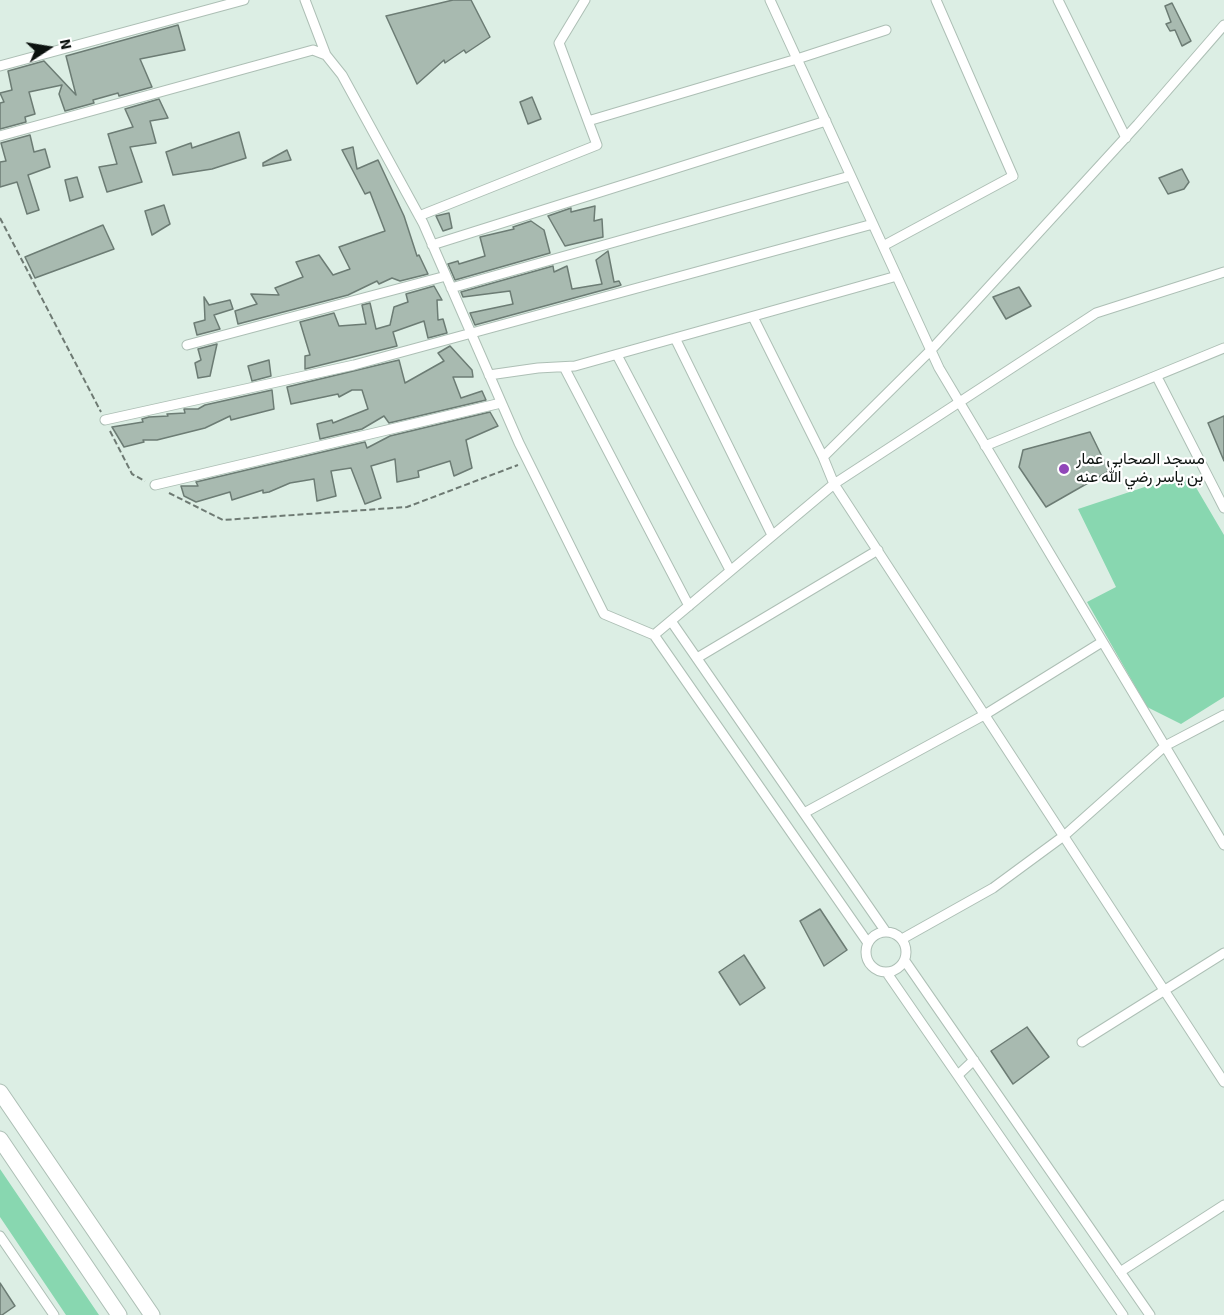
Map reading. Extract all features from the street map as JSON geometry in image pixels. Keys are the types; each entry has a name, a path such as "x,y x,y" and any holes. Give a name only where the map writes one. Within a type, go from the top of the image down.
{"main road":[{"path":"0,1092 152,1315"},
{"path":"0,1139 120,1315"}],"street":[{"path":"0,66 244,0"},
{"path":"305,0 326,55 342,75 419,216 501,403 604,614 654,635 868,943"},
{"path":"419,216 597,145 559,43 585,0"},
{"path":"770,0 931,350 985,446 1224,845"},
{"path":"883,246 1013,176 936,0"},
{"path":"1058,0 1125,138"},
{"path":"823,457 931,350 1125,138 1224,25"},
{"path":"588,121 886,30"},
{"path":"0,136 313,50 326,55"},
{"path":"432,244 826,121"},
{"path":"451,288 850,176"},
{"path":"105,420 354,365 472,335 873,224"},
{"path":"654,635 834,484 1096,313 1224,272"},
{"path":"187,345 446,276"},
{"path":"489,375 564,367 617,355 897,276"},
{"path":"753,317 823,457 834,484 1224,1082"},
{"path":"675,338 772,535"},
{"path":"985,446 1224,348"},
{"path":"617,355 730,570"},
{"path":"564,367 689,606"},
{"path":"1157,377 1224,508"},
{"path":"155,485 501,403"},
{"path":"697,658 878,550"},
{"path":"671,621 886,932 902,939 907,950 905,961 897,969 887,973"},
{"path":"804,813 986,714 1102,642"},
{"path":"902,939 993,888 1065,835 1165,746 1224,715"},
{"path":"886,932 875,934 868,943 866,957 869,963 874,969 887,973 1123,1315"},
{"path":"1082,1042 1224,953"},
{"path":"905,961 1150,1315"},
{"path":"958,1075 974,1060"},
{"path":"1120,1272 1224,1204"},
{"path":"0,1236 54,1315"}],"path":[{"path":"0,218 132,474 223,520 407,507 528,461"}],"green space":[{"path":"1178,476 1194,484 1224,535 1224,697 1181,724 1147,707 1087,602 1116,587 1078,509"},
{"path":"0,1169 99,1315 66,1315 0,1217"}],"building":[{"path":"453,0 471,0 490,37 466,53 464,50 445,63 444,60 417,84 386,16"},
{"path":"1172,3 1191,41 1182,46 1175,30 1170,31 1166,24 1171,22 1165,6"},
{"path":"178,25 185,50 140,59 152,87 119,96 118,93 65,111 59,94 62,85 29,92 35,114 25,117 26,122 0,129 0,103 4,102 0,93 12,90 8,71 44,61 76,95 66,56"},
{"path":"532,97 541,119 528,124 520,102"},
{"path":"159,99 168,118 150,121 156,143 130,147 142,182 107,192 99,167 117,164 108,134 133,127 125,109"},
{"path":"239,132 246,158 212,169 173,175 166,152 191,143 192,148"},
{"path":"30,135 34,152 45,149 50,167 28,175 39,210 27,214 17,182 0,187 0,162 6,161 1,143"},
{"path":"353,147 357,169 378,160 404,216 417,256 419,255 428,274 400,281 392,278 379,284 377,281 348,295 238,324 235,311 257,304 251,294 279,295 275,288 303,277 296,262 319,255 333,275 350,269 339,247 385,231 370,192 365,194 342,150"},
{"path":"287,150 291,160 263,166 263,163"},
{"path":"1182,169 1189,182 1184,189 1168,194 1159,178"},
{"path":"77,177 83,197 70,201 65,180"},
{"path":"164,205 170,224 152,235 145,211"},
{"path":"595,206 594,221 602,219 603,237 565,246 548,216 571,208 571,212"},
{"path":"449,213 452,228 443,231 436,216"},
{"path":"531,221 544,230 550,253 455,280 448,264 458,261 459,264 485,256 480,237 514,229 513,227"},
{"path":"103,225 114,249 35,278 25,257"},
{"path":"608,251 614,282 619,281 621,285 475,325 470,313 513,304 510,291 463,297 461,292 553,266 554,272 567,266 572,289 602,284 596,260"},
{"path":"434,286 442,300 437,300 438,320 443,319 447,333 428,338 424,321 393,332 397,346 305,369 305,356 310,355 300,322 334,313 339,326 366,324 362,305 370,303 376,329 390,325 394,307 408,302 406,294"},
{"path":"1019,287 1031,306 1006,319 993,297"},
{"path":"204,297 209,305 230,300 233,309 214,315 220,329 197,335 194,323 205,320"},
{"path":"217,344 210,376 198,378 195,363 201,360 198,349"},
{"path":"450,346 472,370 473,377 453,377 461,398 482,391 486,400 389,423 384,416 362,429 320,439 317,424 332,420 333,423 368,409 362,390 352,390 339,397 338,394 291,404 287,387 399,360 405,383 444,361 438,353"},
{"path":"269,360 271,376 252,381 248,366"},
{"path":"272,390 274,409 231,420 230,416 205,428 157,440 143,440 144,442 124,447 112,427 143,422 142,419 149,417 185,413 184,409 198,409 205,405"},
{"path":"490,412 498,426 466,440 472,468 454,476 450,461 418,471 419,477 397,482 395,459 371,466 381,498 365,504 351,468 331,471 336,496 317,501 314,479 290,483 269,492 263,493 263,490 232,500 230,492 196,502 184,496 181,486 198,486 196,482 365,442 367,448 390,436"},
{"path":"1224,416 1224,461 1208,423"},
{"name":"مسجد الصحابي عمار بن ياسر رضي الله عنه","path":"1090,432 1109,471 1046,507 1019,467 1023,450"},
{"path":"820,909 847,950 824,966 800,921"},
{"path":"744,955 765,988 740,1005 719,972"},
{"path":"1027,1027 1049,1057 1013,1084 991,1051"},
{"path":"0,1283 15,1306 2,1315 0,1315"}],"place":[{"name":"مسجد الصحابي عمار بن ياسر رضي الله عنه","path":"1064,469"}]}
